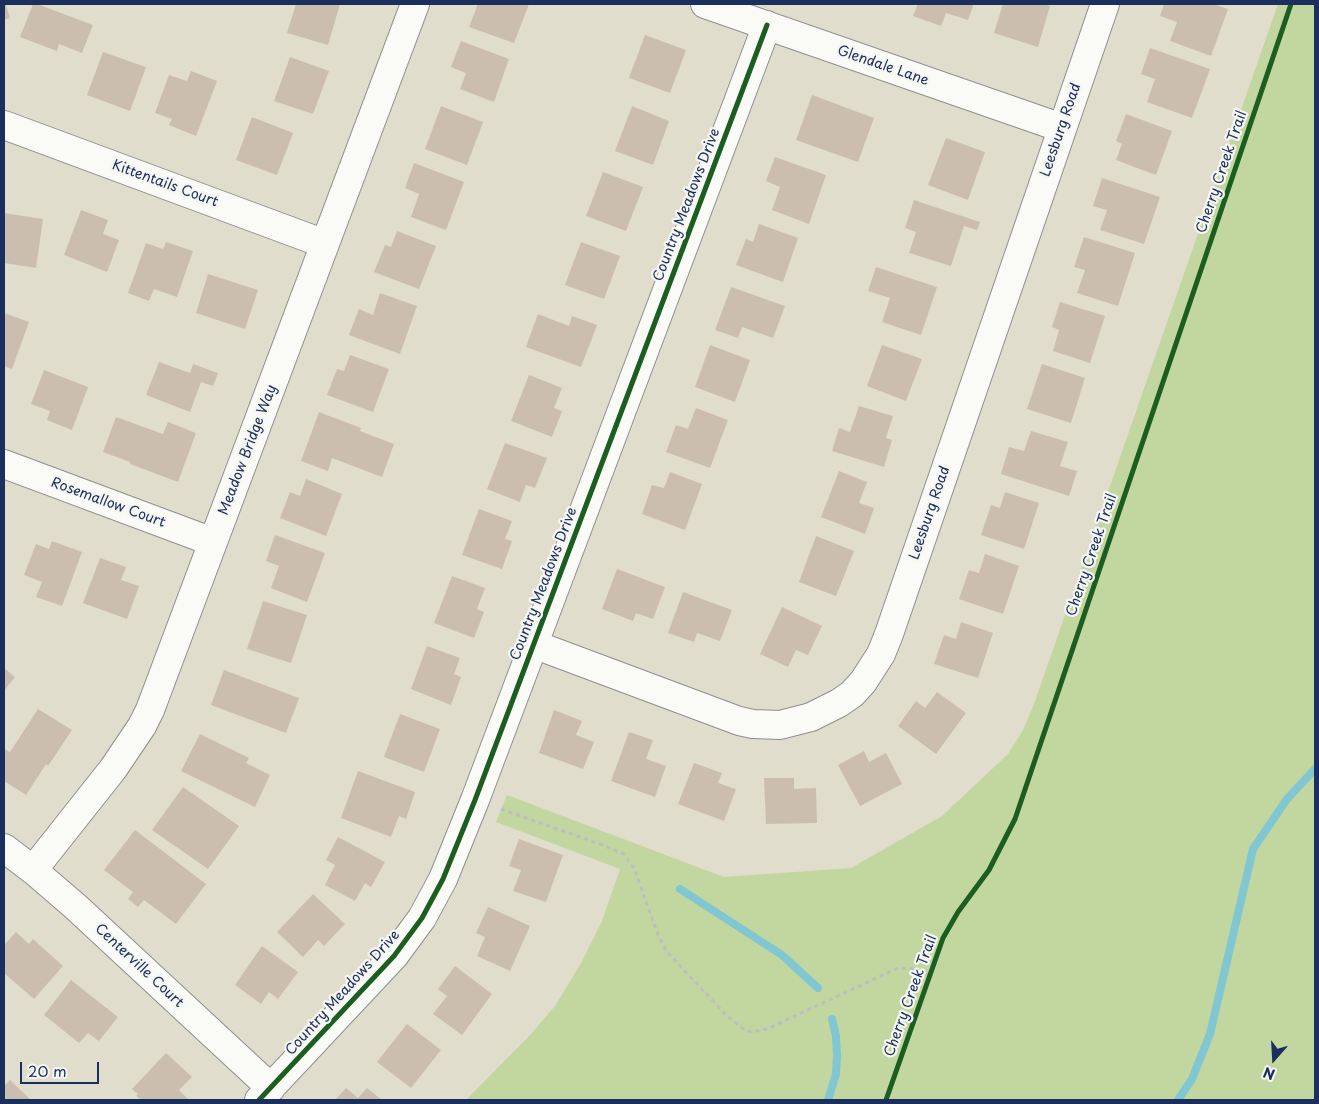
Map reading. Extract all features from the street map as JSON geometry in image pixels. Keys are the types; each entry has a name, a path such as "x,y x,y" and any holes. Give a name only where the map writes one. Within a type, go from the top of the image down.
{"street":[{"name":"Meadow Bridge Way","path":"33,870 113,769 142,726 162,678 415,4"},
{"name":"Glendale Lane","path":"705,4 1062,128"},
{"name":"Leesburg Road","path":"534,644 739,721 753,724 767,726 796,722 826,711 852,694 872,670 889,634 1105,4"},
{"name":"Country Meadows Drive","path":"265,1094 375,978 408,938 422,918 454,856 766,25"},
{"name":"Kittentails Court","path":"4,125 326,244"},
{"name":"Rosemallow Court","path":"4,464 213,542"},
{"name":"Centerville Court","path":"4,848 76,907 265,1094"}],"path":[{"path":"498,808 624,854 634,868 658,934 667,952 728,1017 745,1030 752,1032 767,1029 898,968 914,969 929,976"}],"green space":[{"path":"1278,4 1315,4 1315,1100 466,1100 531,1034 555,1006 581,963 602,921 620,869 496,822 507,795 724,877 851,868 942,816 1008,754 1023,730 1034,704"}],"building":[{"path":"4,4 6,4 10,18 4,20"},
{"path":"33,4 93,25 82,53 59,44 57,51 20,37"},
{"path":"296,4 340,4 328,45 287,33"},
{"path":"478,4 529,4 514,43 469,27"},
{"path":"918,4 974,4 968,20 946,13 941,26 913,16"},
{"path":"1003,4 1043,4 1050,6 1038,47 994,33"},
{"path":"1164,4 1213,4 1228,9 1211,56 1170,41 1177,22 1160,16"},
{"path":"645,35 686,50 670,93 629,78"},
{"path":"461,41 509,59 494,102 460,89 466,73 451,67"},
{"path":"1150,48 1210,69 1192,118 1147,102 1155,79 1141,74"},
{"path":"103,52 146,67 130,111 87,95"},
{"path":"290,57 329,71 313,114 274,101"},
{"path":"191,71 217,81 196,136 169,125 172,119 155,113 169,75 187,81"},
{"path":"812,95 874,118 858,162 796,140"},
{"path":"441,106 483,122 467,165 425,149"},
{"path":"632,106 669,121 653,165 615,151"},
{"path":"1126,114 1172,131 1156,175 1116,160 1122,144 1116,141"},
{"path":"252,117 293,133 277,175 236,160"},
{"path":"946,138 985,152 968,200 928,185"},
{"path":"775,157 826,175 809,224 772,210 780,187 766,181"},
{"path":"414,163 464,182 446,230 411,217 419,194 405,188"},
{"path":"603,172 643,187 626,231 586,216"},
{"path":"1102,178 1160,197 1144,244 1100,230 1107,210 1093,206"},
{"path":"914,200 980,222 977,230 964,226 951,266 909,253 916,232 905,228"},
{"path":"81,210 108,220 103,234 119,240 107,272 64,255"},
{"path":"4,213 43,219 36,268 4,263"},
{"path":"759,224 798,238 783,282 736,265 746,239 753,242"},
{"path":"397,231 436,246 419,289 374,272 385,245 391,247"},
{"path":"1084,237 1135,253 1118,306 1077,293 1085,270 1074,267"},
{"path":"166,242 193,251 177,297 154,289 149,301 128,293 146,243 163,249"},
{"path":"581,242 620,256 604,299 565,285"},
{"path":"876,267 937,287 921,335 882,322 890,298 868,291"},
{"path":"208,274 258,290 245,329 196,313"},
{"path":"731,287 785,306 773,338 742,327 738,338 715,330"},
{"path":"380,293 417,306 400,354 349,335 359,309 373,315"},
{"path":"1060,302 1105,316 1090,363 1053,351 1059,330 1052,327"},
{"path":"4,313 29,322 12,369 4,366"},
{"path":"538,314 569,326 572,316 597,325 581,367 526,347"},
{"path":"710,345 750,360 735,402 695,387"},
{"path":"882,345 922,359 906,401 867,386"},
{"path":"350,355 389,369 373,412 327,395 337,369 344,371"},
{"path":"159,362 190,373 193,364 218,373 213,386 201,382 190,412 146,395"},
{"path":"1042,364 1085,378 1071,423 1027,409"},
{"path":"44,370 88,387 72,430 47,420 50,411 31,404"},
{"path":"529,375 562,388 554,408 562,411 552,437 511,421"},
{"path":"859,406 893,416 886,438 892,440 884,467 832,451 839,428 850,432"},
{"path":"696,408 728,420 710,468 666,452 676,425 688,429"},
{"path":"319,412 361,428 360,431 394,444 382,477 332,458 328,471 301,461"},
{"path":"116,417 163,434 168,422 196,433 178,482 103,452"},
{"path":"1031,431 1068,442 1060,466 1077,471 1069,496 1001,474 1009,447 1024,451"},
{"path":"505,443 547,458 535,488 526,485 520,502 487,489"},
{"path":"839,471 867,482 859,503 874,508 865,534 821,517"},
{"path":"670,472 702,484 685,530 642,514 652,485 664,488"},
{"path":"306,479 342,494 326,536 280,518 290,492 300,496"},
{"path":"1005,492 1039,503 1024,549 981,535 991,505 1000,508"},
{"path":"479,509 512,521 505,539 512,541 502,569 462,555"},
{"path":"275,535 325,553 307,602 271,588 279,566 266,561"},
{"path":"816,536 854,551 836,596 799,582"},
{"path":"52,541 82,552 62,606 36,597 42,582 24,575 36,544 49,549"},
{"path":"985,554 1019,566 1003,614 959,599 969,570 979,573"},
{"path":"100,558 126,567 121,580 139,586 127,619 83,603"},
{"path":"617,569 665,587 653,619 636,613 633,621 602,609"},
{"path":"452,576 485,588 477,609 484,612 474,638 434,623"},
{"path":"683,592 732,610 720,641 697,633 694,642 668,633"},
{"path":"263,601 307,615 291,663 247,649"},
{"path":"782,607 822,626 808,655 796,650 788,667 760,654"},
{"path":"961,622 993,633 978,678 934,664 944,635 956,639"},
{"path":"427,646 460,658 454,674 461,677 451,705 411,689"},
{"path":"4,668 15,677 4,691"},
{"path":"224,670 299,698 286,733 211,705"},
{"path":"937,692 966,713 936,754 898,726 916,701 925,708"},
{"path":"38,709 72,730 48,766 46,764 26,795 4,781 4,749 10,752"},
{"path":"554,710 582,721 576,735 594,742 583,769 539,753"},
{"path":"400,714 440,729 424,772 384,757"},
{"path":"629,732 653,740 646,759 666,766 655,797 611,781"},
{"path":"200,734 249,758 246,763 270,775 255,807 181,771"},
{"path":"864,751 869,762 886,753 902,784 860,806 838,765"},
{"path":"694,763 722,773 718,783 736,789 724,821 678,804"},
{"path":"358,771 415,792 406,819 399,816 391,837 341,818"},
{"path":"764,778 794,778 794,789 816,788 817,823 766,824"},
{"path":"183,787 239,826 208,869 152,830"},
{"path":"135,830 206,884 176,924 144,900 138,907 128,899 133,892 104,870"},
{"path":"338,837 385,862 371,887 365,883 355,901 325,885 335,865 326,860"},
{"path":"519,839 563,855 546,902 513,891 521,870 509,866"},
{"path":"313,894 345,924 324,946 318,940 303,957 277,932"},
{"path":"488,907 530,926 510,971 477,956 485,937 476,933"},
{"path":"16,932 29,944 33,939 63,966 34,999 4,973 4,945"},
{"path":"262,946 298,972 278,999 269,992 261,1004 235,985"},
{"path":"455,966 492,994 462,1035 433,1014 447,996 438,989"},
{"path":"71,980 118,1017 99,1041 88,1033 79,1043 44,1015"},
{"path":"407,1024 441,1050 411,1088 377,1062"},
{"path":"166,1053 192,1077 179,1090 188,1099 141,1100 132,1089"},
{"path":"10,1080 31,1100 4,1100 4,1086"},
{"path":"346,1088 358,1098 367,1088 382,1100 335,1100"}],"waterway":[{"path":"1178,1100 1192,1079 1210,1034 1253,849 1287,799 1315,769"},
{"path":"680,889 782,955 818,988"},
{"path":"828,1100 836,1074 837,1055 836,1036 832,1019"}],"cycle path":[{"name":"Cherry Creek Trail","path":"886,1100 943,938 958,912 989,870 1015,819 1291,4"},
{"path":"259,1100 394,956 422,918 443,879 475,800 767,25"}]}
